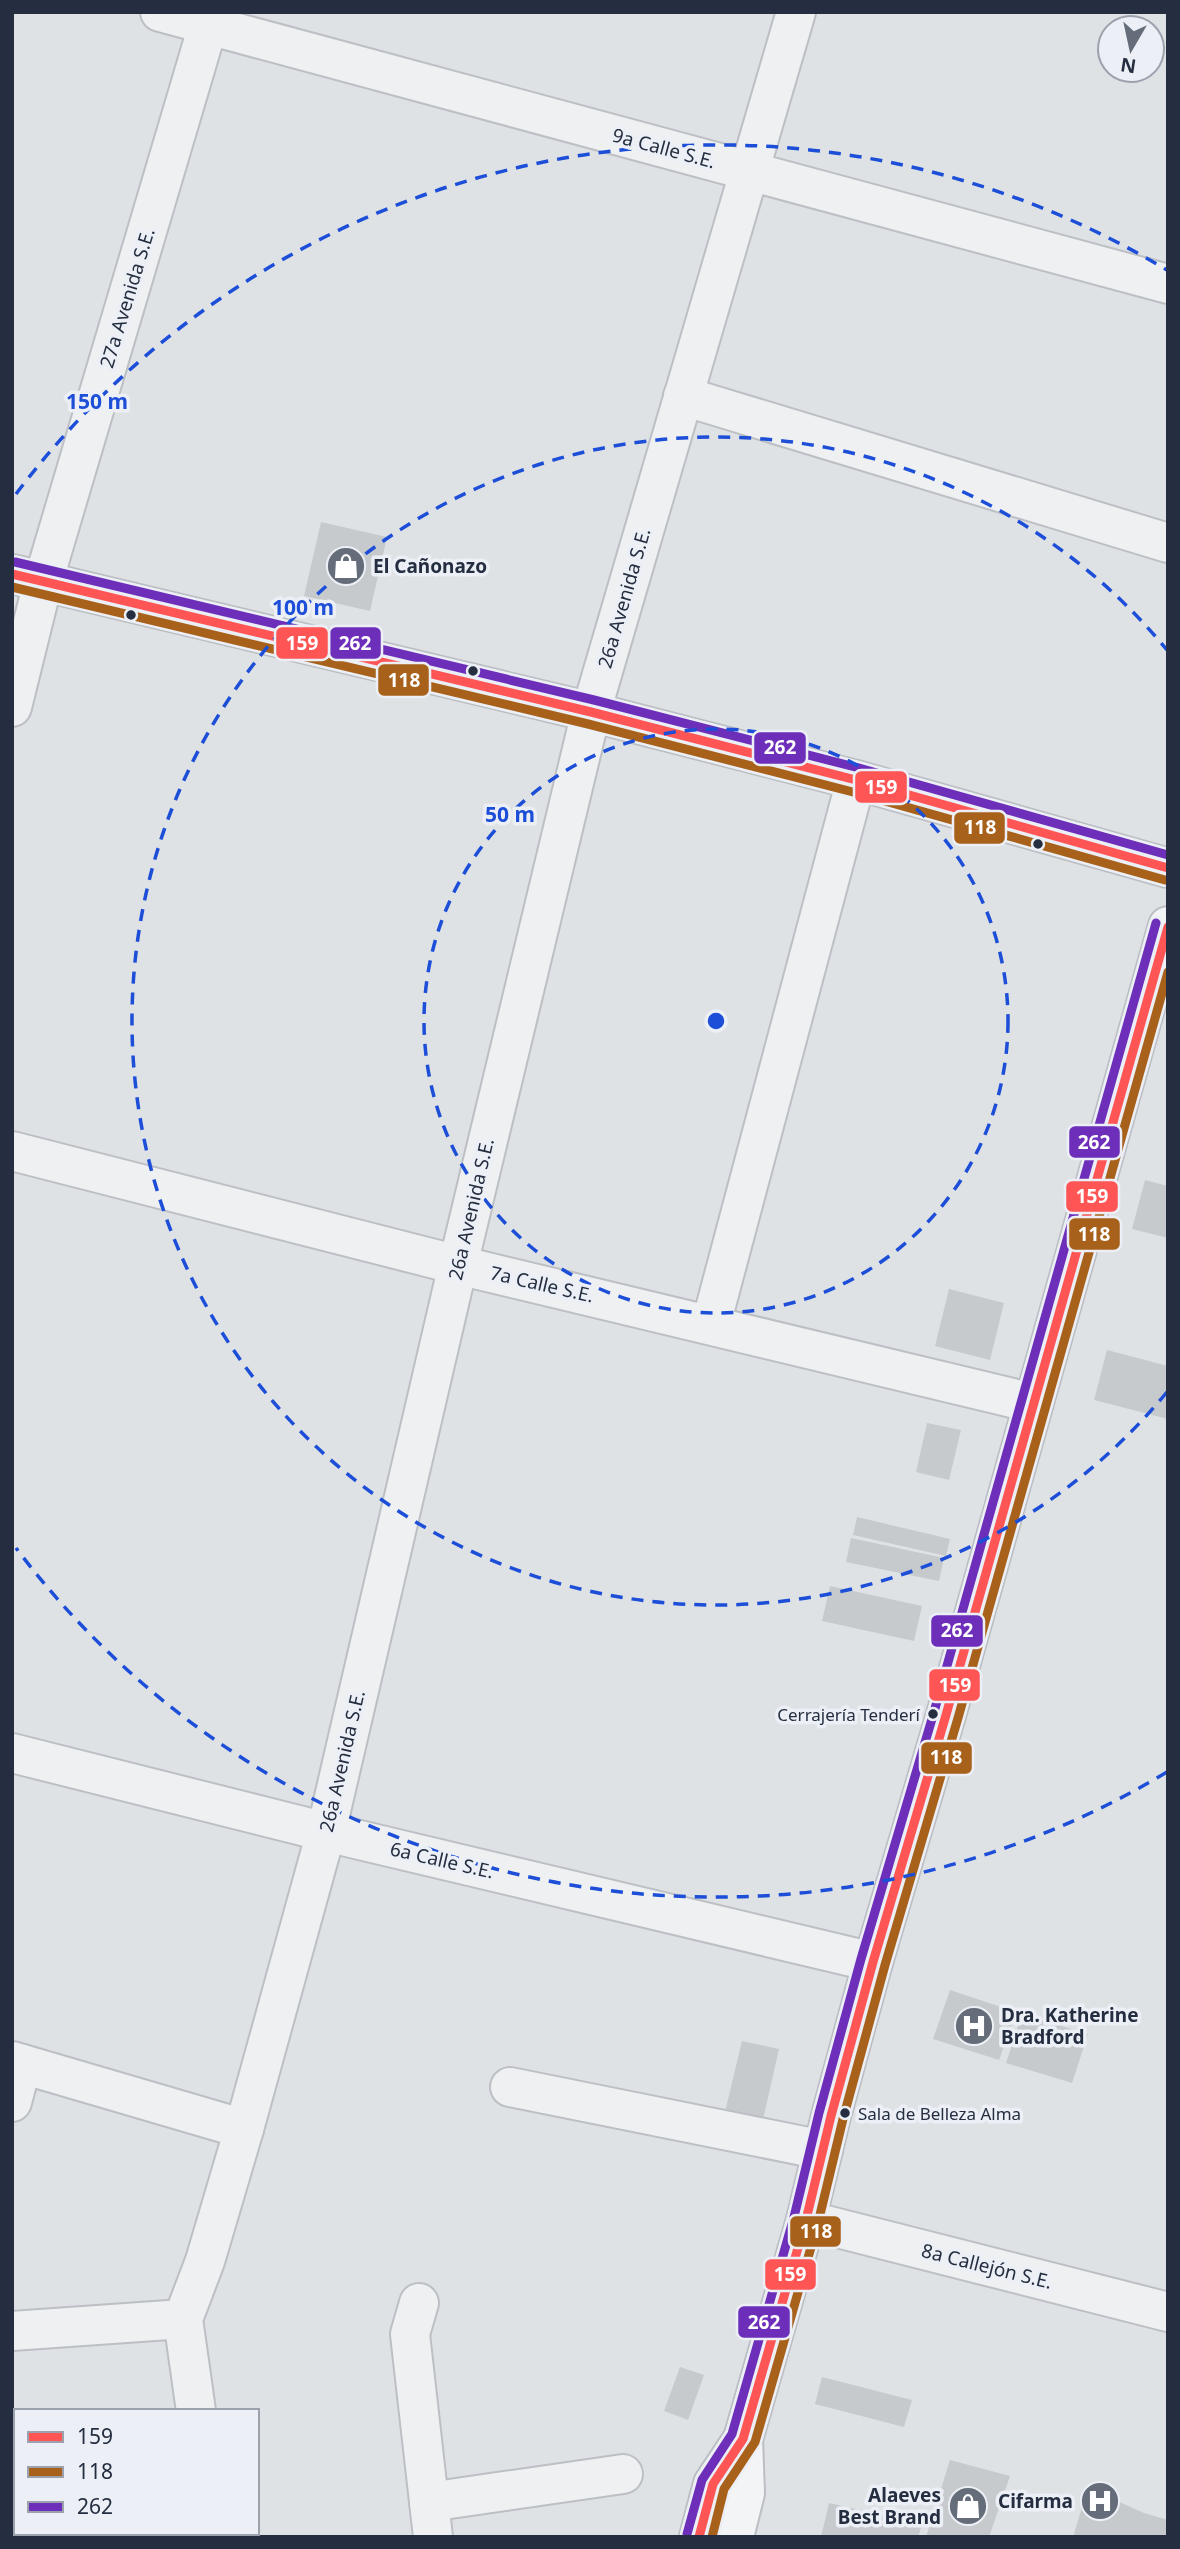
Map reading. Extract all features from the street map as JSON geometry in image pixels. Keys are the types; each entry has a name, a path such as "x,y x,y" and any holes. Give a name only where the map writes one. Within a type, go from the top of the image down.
{"main road":[{"path":"28,578 591,712 856,780 1168,868"},
{"path":"699,2537 713,2484 743,2439 806,2220 873,1962 946,1715 1168,926"},
{"path":"743,2439 745,2493 754,2537"},
{"path":"734,2537 745,2493"}],"street":[{"name":"9a Calle S.E.","path":"160,12 211,19 748,170 1168,284"},
{"name":"26a Avenida S.E.","path":"196,2409 183,2319 205,2261 244,2129 326,1832 591,712 796,12"},
{"name":"27a Avenida S.E.","path":"12,707 28,578 211,19"},
{"path":"683,396 1168,544"},
{"path":"711,1324 856,780"},
{"name":"7a Calle S.E.","path":"12,1151 458,1265 1033,1403"},
{"name":"6a Calle S.E.","path":"12,1753 326,1832 873,1962"},
{"path":"12,2102 17,2062 244,2129"},
{"path":"510,2087 823,2150"},
{"name":"8a Callejón S.E.","path":"806,2220 1168,2312"},
{"path":"419,2303 410,2334 431,2519 623,2474"},
{"path":"12,2331 183,2319"}],"building":[{"name":"El Cañonazo","path":"321,522 387,537 370,611 304,596"},
{"path":"1145,1180 1168,1186 1168,1238 1132,1229"},
{"path":"949,1289 1004,1303 990,1360 935,1346"},
{"path":"1107,1350 1168,1366 1168,1419 1094,1400"},
{"path":"927,1423 961,1430 949,1480 916,1472"},
{"path":"857,1517 950,1539 946,1556 853,1535"},
{"path":"851,1538 944,1558 939,1581 846,1562"},
{"path":"830,1586 922,1606 914,1641 822,1621"},
{"name":"Dra. Katherine Bradford","path":"950,1990 1016,2012 999,2060 933,2039"},
{"path":"1022,2014 1088,2034 1072,2083 1006,2063"},
{"path":"742,2041 779,2049 762,2124 724,2116"},
{"path":"680,2367 704,2375 688,2420 664,2411"},
{"path":"822,2377 912,2400 904,2427 815,2404"},
{"name":"Alaeves Best Brand","path":"950,2460 1010,2476 989,2537 926,2537"},
{"name":"Cifarma","path":"1088,2488 1144,2513 1168,2520 1168,2537 1073,2537"},
{"path":"829,2503 922,2525 918,2537 821,2537"}],"transit line":[{"name":"262","path":"15,562 594,700 859,768 1168,855"},
{"name":"159","path":"12,574 591,712 856,780 1168,868"},
{"name":"118","path":"12,587 588,724 853,792 1165,880"},
{"name":"262","path":"687,2534 702,2480 732,2434 794,2217 861,1959 934,1712 1156,923"},
{"name":"159","path":"699,2537 713,2484 743,2439 806,2220 873,1962 946,1715 1168,927"},
{"name":"118","path":"712,2537 724,2489 755,2442 818,2223 885,1965 958,1718 1168,972"}],"place":[{"name":"El Cañonazo","path":"346,566"},
{"name":"Cerrajería Tenderí","path":"933,1714"},
{"name":"Dra. Katherine Bradford","path":"974,2026"},
{"name":"Sala de Belleza Alma","path":"845,2113"},
{"name":"Cifarma","path":"1100,2501"},
{"name":"Alaeves Best Brand","path":"968,2506"}]}
